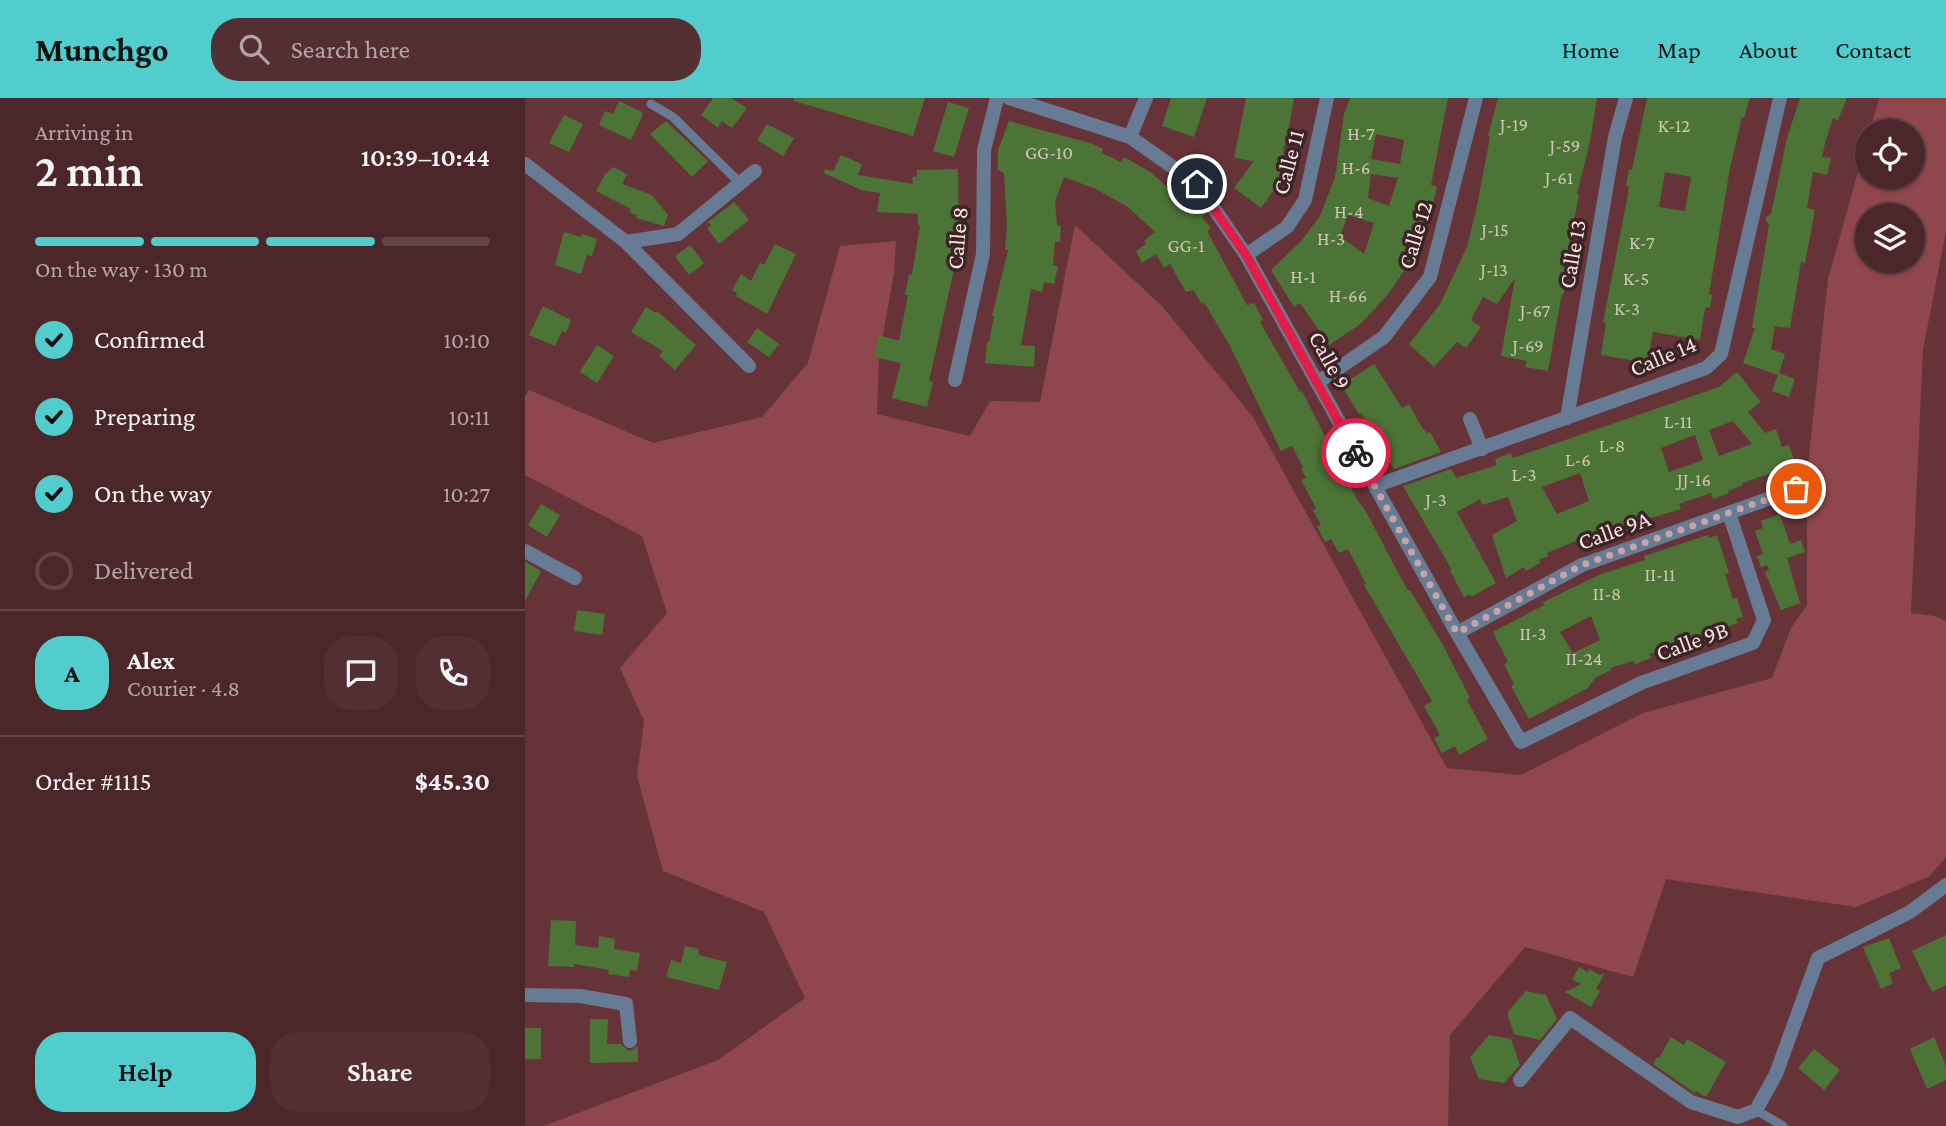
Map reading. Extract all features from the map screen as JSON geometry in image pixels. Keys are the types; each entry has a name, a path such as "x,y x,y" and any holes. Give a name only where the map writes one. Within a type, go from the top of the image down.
{"street":[{"name":"Calle 8","path":"955,380 983,254 984,150 997,98"},
{"name":"Calle 9","path":"1009,98 1131,136 1197,184 1246,255 1457,633 1521,742"},
{"path":"1131,136 1146,98"},
{"name":"Calle 11","path":"1246,255 1287,227 1305,200 1327,98"},
{"name":"Calle 12","path":"1317,383 1384,337 1430,276 1476,98"},
{"name":"Calle 13","path":"1567,418 1615,137 1626,98"},
{"name":"Calle 14","path":"1375,486 1706,368 1721,354 1780,98"},
{"path":"525,164 626,242 750,366"},
{"path":"626,242 678,234 755,171"},
{"path":"1471,419 1482,449"},
{"name":"Calle 9A","path":"1457,633 1582,565 1796,489"},
{"name":"Calle 9B","path":"1521,742 1641,683 1753,643 1764,620 1729,513"},
{"path":"525,551 575,578"},
{"path":"1520,1080 1570,1018 1691,1102 1738,1117 1756,1110 1776,1074 1818,958 1910,912 1946,885"},
{"path":"525,995 580,996 626,1004 630,1041"}],"lane":[{"path":"651,104 673,117 740,183"},
{"path":"1756,1110 1783,1126"}],"shaded area":[{"path":"1879,98 1946,98 1946,231 1923,350 1911,613 1935,616 1946,621 1946,857 1930,876 1856,907 1666,879 1633,977 1525,947 1450,1035 1448,1126 544,1126 718,1060 805,998 764,912 663,871 637,776 644,721 620,668 667,613 642,536 525,475 525,397 529,390 653,443 762,417 808,363 840,246 896,241 894,273 879,357 877,414 970,436 990,401 1040,402 1075,225 1162,306 1253,417 1447,768 1521,775 1643,713 1772,678 1791,628 1807,605 1807,474 1828,279 1855,183 1855,189 1925,189 1925,119 1873,119"}],"building":[{"path":"713,98 731,98 747,108 732,128 722,121 718,128 701,115"},
{"path":"794,98 925,98 913,136 794,101"},
{"path":"1171,98 1207,98 1194,137 1162,126"},
{"path":"1246,98 1294,98 1284,145 1280,182 1261,208 1234,188 1254,161 1234,158"},
{"path":"1350,98 1448,98 1431,185 1437,186 1430,216 1412,259 1389,293 1368,316 1329,345 1300,303 1294,307 1271,270 1302,240 1320,216 1335,177 1344,114","holes":["1376,134 1404,140 1400,164 1371,159","1371,174 1398,178 1389,206 1368,198","1348,215 1374,223 1364,254 1340,236"]},
{"path":"1498,98 1597,98 1567,255 1570,255 1566,288 1561,298 1548,371 1525,367 1527,361 1501,356 1515,278 1497,304 1483,297 1471,320 1481,327 1466,348 1457,342 1434,367 1409,344 1440,304 1467,247"},
{"path":"1647,98 1750,98 1744,118 1742,117 1730,168 1709,294 1712,295 1710,308 1706,307 1700,340 1653,332 1647,363 1601,355 1606,323 1603,323 1628,194 1629,186 1626,186 1629,169 1632,170","holes":["1665,172 1691,177 1685,211 1659,207"]},
{"path":"1800,98 1847,98 1838,120 1833,118 1825,143 1822,157 1831,158 1827,175 1813,172 1807,208 1815,210 1805,263 1801,262 1790,328 1775,326 1771,349 1785,354 1779,373 1795,379 1789,397 1772,391 1778,375 1743,363 1755,328 1752,328 1769,225 1765,218 1771,214 1787,138"},
{"path":"619,101 642,112 631,140 599,125 605,111 613,114"},
{"path":"948,102 969,108 954,157 933,151"},
{"path":"564,115 583,124 569,152 549,143"},
{"path":"666,121 708,161 692,177 650,134"},
{"path":"1009,121 1093,144 1103,149 1102,153 1121,162 1124,157 1152,173 1185,204 1193,197 1206,214 1202,217 1211,228 1207,231 1247,305 1254,303 1263,320 1260,322 1300,392 1302,391 1358,501 1408,591 1410,590 1444,647 1470,698 1467,700 1488,739 1459,755 1455,746 1442,753 1434,738 1440,735 1424,706 1432,701 1364,585 1366,584 1348,549 1339,553 1331,539 1325,542 1317,526 1321,525 1313,510 1316,508 1301,480 1306,478 1301,468 1303,467 1292,446 1281,451 1230,346 1204,302 1202,304 1193,290 1186,292 1170,264 1164,268 1156,254 1142,263 1136,251 1146,244 1144,241 1155,232 1128,207 1096,189 1064,177 1055,201 1057,225 1061,226 1060,242 1055,242 1053,265 1058,267 1054,284 1044,282 1042,292 1031,289 1021,345 1035,346 1034,367 985,363 992,316 1008,250 1005,250 1007,225 1004,173 998,170 998,150"},
{"path":"767,124 794,138 783,156 757,140"},
{"path":"841,155 862,164 858,175 913,184 912,177 917,177 917,170 958,169 959,247 929,381 933,382 927,407 892,398 901,363 874,357 879,335 899,341 908,295 905,295 909,274 912,275 920,225 918,214 877,212 880,193 861,190 824,173 825,169 833,171"},
{"path":"613,167 627,174 622,184 652,195 668,215 664,226 636,218 637,215 629,212 631,209 596,191 605,174"},
{"path":"734,202 749,220 719,244 707,228 711,226 708,222"},
{"path":"564,232 597,239 592,256 587,255 581,274 555,265"},
{"path":"775,244 796,254 767,314 736,296 737,293 732,290 741,274 751,281 760,263 764,265"},
{"path":"690,245 704,263 689,275 675,256"},
{"path":"543,306 571,320 566,333 562,331 555,346 529,335"},
{"path":"646,307 656,313 657,311 696,345 675,370 659,356 663,351 631,332"},
{"path":"757,328 779,344 769,357 747,342"},
{"path":"597,345 614,356 597,383 580,372"},
{"path":"1374,364 1402,408 1409,404 1421,426 1427,433 1430,432 1441,452 1394,469 1341,385"},
{"path":"1737,372 1761,402 1748,412 1765,433 1776,429 1782,447 1789,445 1796,465 1742,483 1743,485 1728,491 1729,493 1713,499 1711,493 1679,504 1681,509 1578,540 1547,553 1548,556 1539,560 1540,563 1526,571 1524,567 1506,578 1492,535 1517,521 1508,497 1482,505 1480,499 1457,512 1496,583 1471,597 1470,594 1464,597 1450,571 1452,570 1403,486 1451,469 1456,478 1497,465 1495,459 1511,453 1513,458 1719,387","holes":["1733,421 1752,444 1719,456 1709,430","1695,435 1703,460 1669,472 1661,448","1580,473 1589,501 1557,514 1542,487"]},
{"path":"541,504 560,515 547,537 528,525"},
{"path":"1780,514 1790,544 1801,540 1805,552 1787,558 1800,603 1781,610 1765,572 1769,570 1767,565 1761,567 1757,556 1763,554 1755,531 1763,528 1761,521"},
{"path":"1708,535 1709,538 1717,535 1729,573 1725,574 1733,599 1737,598 1743,617 1736,619 1738,623 1713,632 1714,635 1649,654 1651,658 1635,664 1633,661 1610,668 1611,670 1595,678 1588,688 1529,719 1511,686 1514,684 1504,664 1508,662 1493,632 1544,605 1543,602 1601,574 1645,560 1644,556","holes":["1591,616 1600,640 1573,653 1560,632"]},
{"path":"525,562 541,571 525,601"},
{"path":"577,610 605,614 602,635 574,631"},
{"path":"551,920 576,921 575,945 598,948 599,936 615,939 614,949 640,953 637,971 630,970 629,977 608,974 609,970 574,964 574,967 548,966"},
{"path":"1946,935 1946,985 1932,992 1912,951"},
{"path":"1889,938 1901,968 1889,973 1893,983 1881,989 1863,947"},
{"path":"685,946 699,949 698,955 727,962 719,990 666,977 671,960 681,963"},
{"path":"1579,967 1600,975 1605,973 1596,989 1600,991 1591,1007 1565,992 1581,984 1572,980"},
{"path":"1526,991 1546,995 1557,1019 1540,1040 1514,1034 1507,1013"},
{"path":"590,1019 608,1019 607,1044 621,1044 630,1051 638,1046 638,1062 590,1063"},
{"path":"525,1028 541,1028 541,1059 525,1059"},
{"path":"1489,1035 1511,1039 1520,1065 1504,1083 1479,1079 1470,1057"},
{"path":"1671,1037 1684,1045 1687,1039 1726,1062 1706,1097 1696,1091 1695,1093 1653,1064"},
{"path":"1934,1037 1946,1066 1946,1080 1927,1089 1910,1049"},
{"path":"1814,1049 1840,1070 1824,1090 1798,1068"}],"way so far":[{"path":"1356,453 1457,633 1582,565 1796,489"}],"route":[{"path":"1197,184 1246,255 1356,453"}]}
